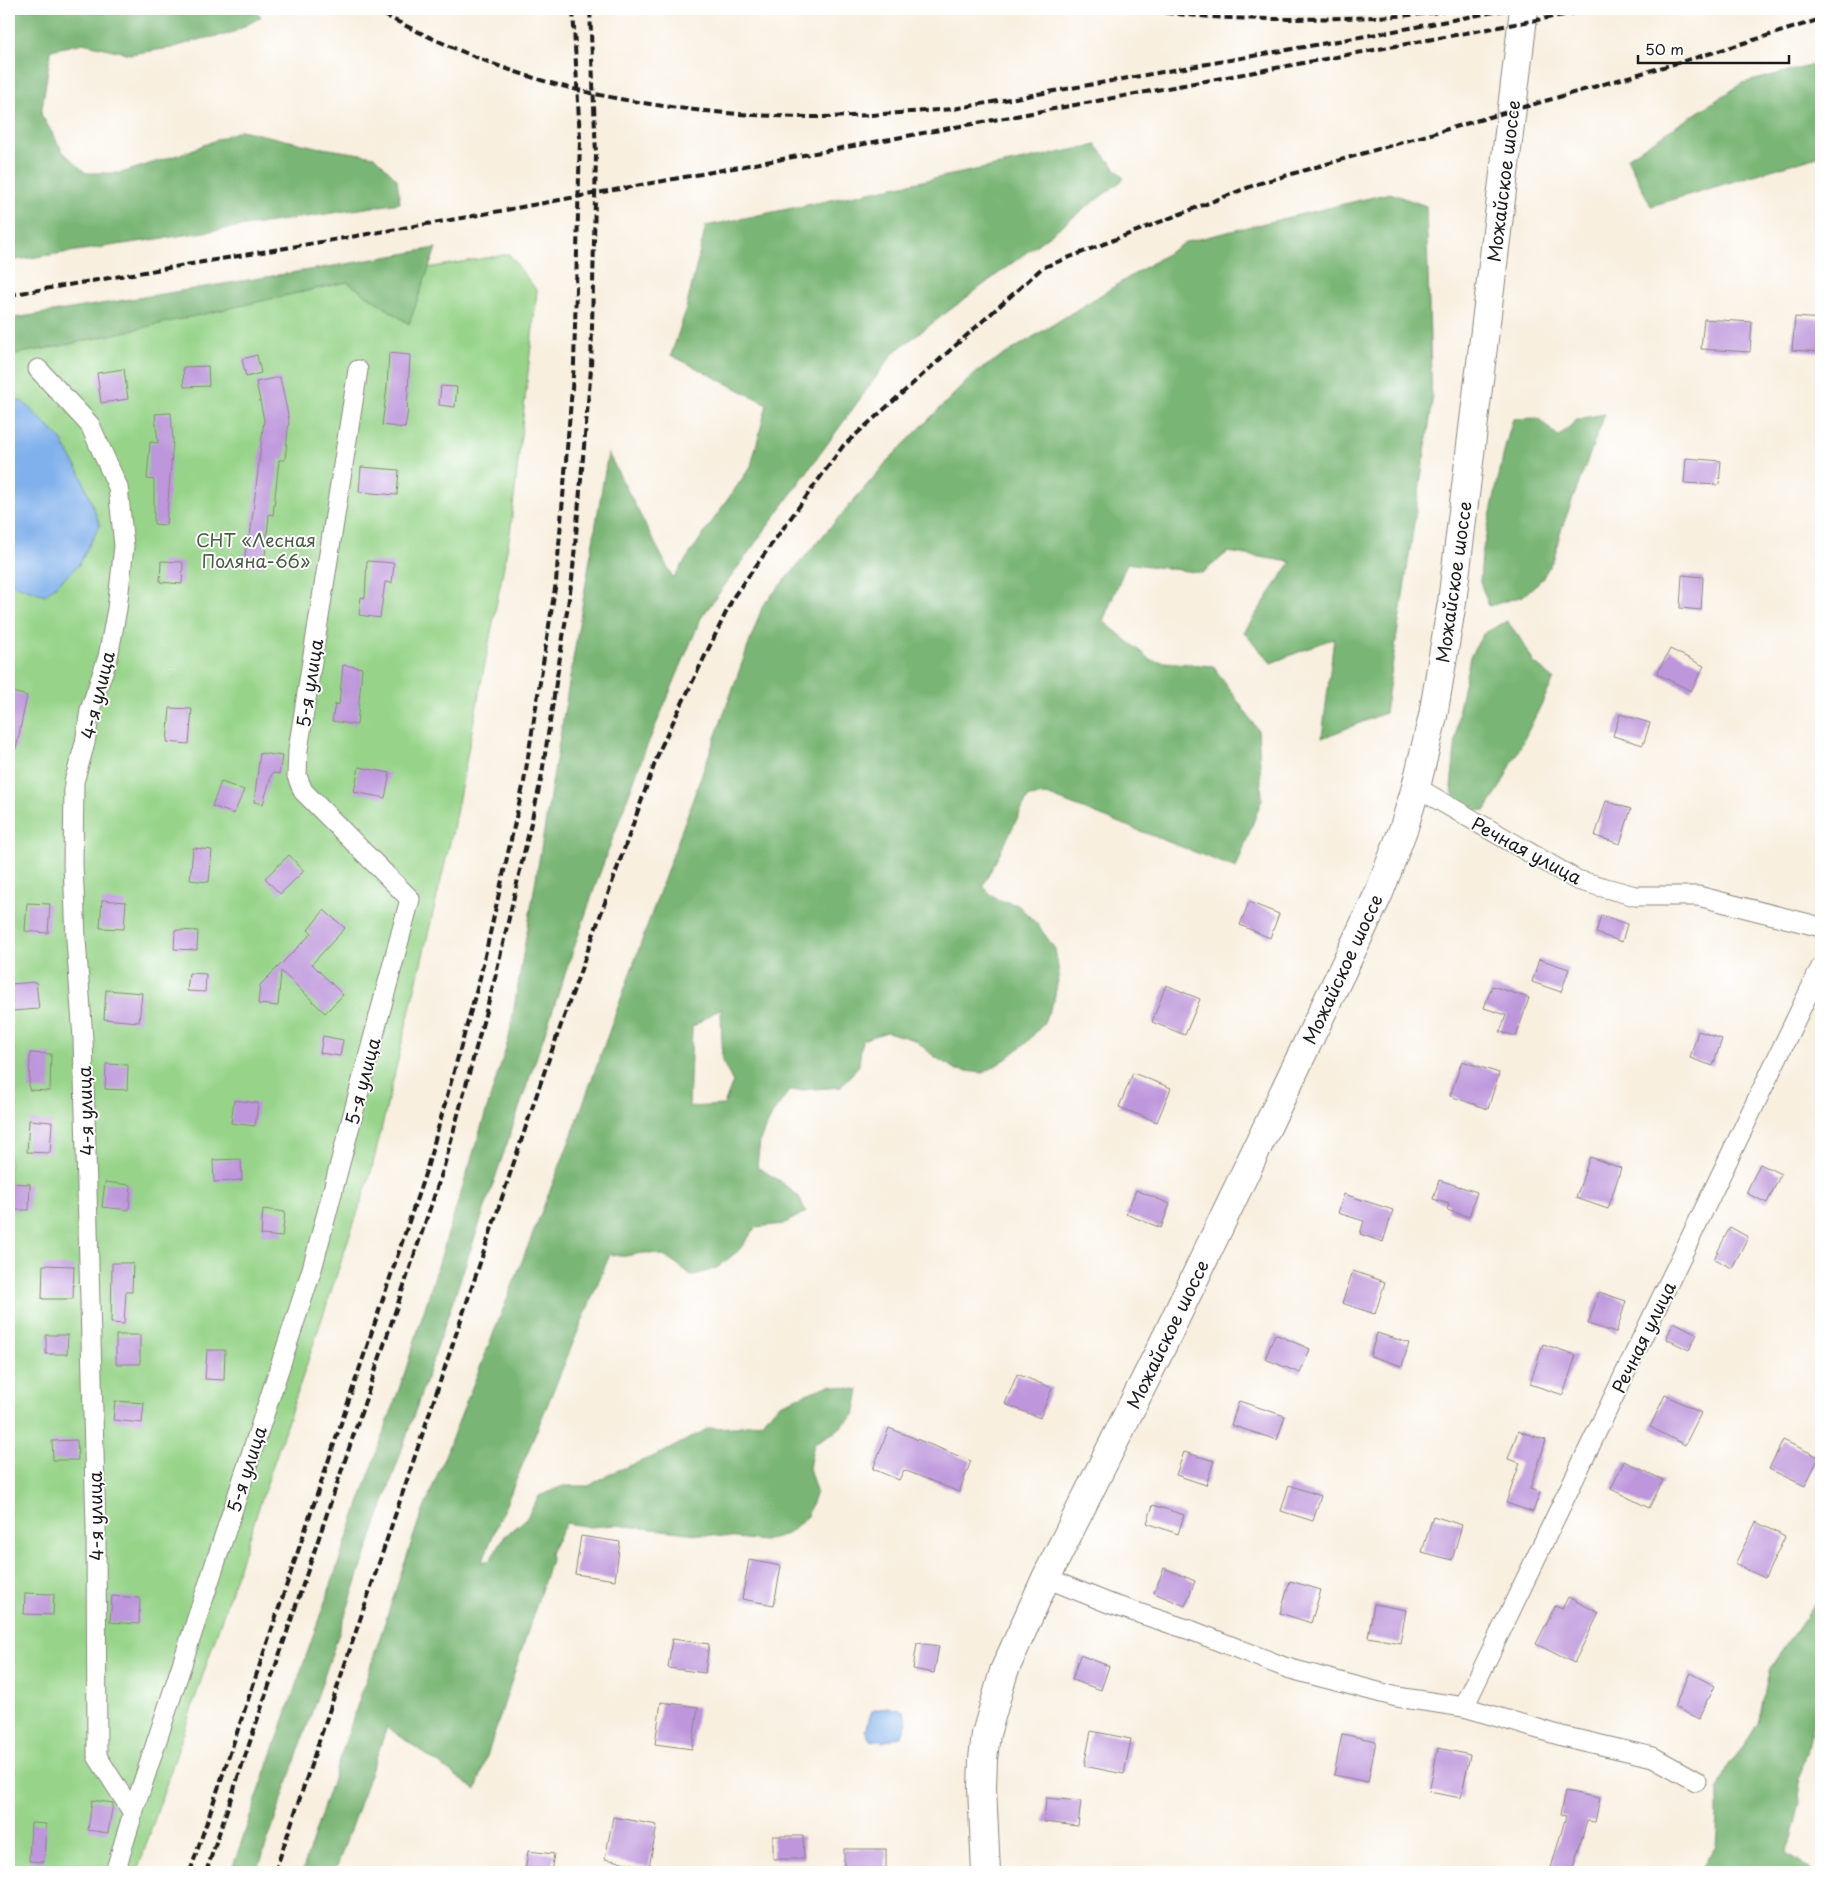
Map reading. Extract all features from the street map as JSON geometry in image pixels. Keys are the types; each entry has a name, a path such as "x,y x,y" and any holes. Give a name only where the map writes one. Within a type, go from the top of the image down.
{"main road":[{"name":"Можайское шоссе","path":"986,1872 982,1788 986,1734 1004,1671 1046,1578 1163,1344 1349,957 1382,885 1404,827 1416,787 1432,716 1452,602 1524,9"}],"street":[{"name":"4-я улица","path":"38,369 90,425 118,487 124,546 117,609 108,657 90,710 85,743 74,782 73,864 85,1099 96,1527 97,1756 134,1814"},
{"name":"5-я улица","path":"134,1814 312,1269 410,899 303,791 297,776 298,750 358,370"},
{"name":"Речная улица","path":"1416,787 1577,880 1636,896 1698,896 1821,928"},
{"name":"Речная улица","path":"1464,1707 1821,967"},
{"path":"1046,1578 1111,1604 1193,1631 1288,1668 1398,1697 1464,1707 1562,1736 1653,1757 1696,1781"},
{"path":"115,1872 134,1814"}],"green space":[{"path":"9,9 255,9 261,17 230,34 201,39 171,48 130,54 83,43 51,50 41,114 63,152 86,173 121,173 184,153 241,130 316,147 374,156 397,179 400,203 9,261"},
{"path":"1821,63 1821,155 1651,206 1627,158 1743,83"},
{"path":"1096,145 1124,179 894,352 701,618 644,753 598,878 257,1872 231,1872 405,1372 509,1038 608,453 673,578 751,466 767,404 671,355 685,313 706,226"},
{"path":"1390,193 1426,206 1432,406 1385,713 1322,738 1334,638 1271,663 1244,632 1291,562 1228,552 1202,573 1127,563 1103,621 1152,661 1213,666 1258,730 1262,799 1236,868 1047,795 1028,797 983,886 996,899 1018,905 1037,924 1055,949 1059,974 1054,1000 1043,1024 1027,1042 1006,1059 984,1073 957,1070 935,1057 915,1040 887,1032 862,1040 859,1065 841,1087 789,1091 773,1113 760,1140 757,1167 780,1181 799,1197 806,1212 783,1224 756,1227 739,1250 717,1268 692,1276 682,1267 658,1254 644,1253 624,1256 610,1254 482,1562 490,1560 505,1536 526,1519 539,1496 563,1486 589,1486 611,1473 662,1453 709,1428 736,1427 761,1422 780,1404 830,1385 859,1390 854,1415 835,1432 814,1443 809,1468 816,1492 807,1516 789,1533 764,1541 615,1525 590,1527 566,1523 550,1553 551,1560 476,1790 387,1727 335,1872 302,1872 416,1529 570,1140 763,605 893,455 975,373 1186,242","holes":["721,1008 722,1061 733,1082 724,1105 689,1107 692,1027"]},
{"path":"436,248 409,324 347,282 61,346 9,355 9,319"},
{"name":"СНТ «Лесная Поляна-66»","path":"509,254 537,291 510,534 452,834 371,1172 137,1872 9,1872 9,340"},
{"path":"1605,414 1560,533 1554,558 1542,579 1523,596 1489,606 1480,582 1482,554 1513,419 1538,418 1558,437 1578,419"},
{"path":"1507,621 1522,641 1534,663 1554,679 1500,787 1486,810 1461,812 1451,788 1459,708 1470,657 1483,634"},
{"path":"1821,1575 1821,1680 1815,1702 1808,1753 1798,1777 1800,1804 1787,1854 1814,1872 1700,1872 1716,1846 1718,1790 1728,1766 1744,1746 1758,1723 1770,1668 1817,1600"}],"water":[{"path":"9,401 22,401 60,438 81,475 100,525 78,566 45,595 9,583"},
{"path":"887,1707 904,1711 907,1723 902,1735 884,1742 870,1740 865,1730 872,1711"}],"building":[{"path":"1795,317 1821,319 1821,352 1792,350"},
{"path":"1704,319 1752,322 1750,352 1701,349"},
{"path":"389,353 410,355 408,410 405,428 382,425"},
{"path":"257,355 261,373 246,377 242,359"},
{"path":"208,366 209,386 184,387 183,367"},
{"path":"124,369 128,399 101,403 97,373"},
{"path":"280,377 289,420 285,460 279,460 273,515 269,514 264,567 244,565 247,537 250,537 264,420 256,382"},
{"path":"441,386 457,387 455,407 439,405"},
{"path":"171,413 173,441 166,525 154,524 154,480 147,479 150,442 158,443 155,414"},
{"path":"1686,458 1721,461 1719,485 1684,483"},
{"path":"361,467 399,470 397,495 359,492"},
{"path":"161,561 183,562 182,584 160,582"},
{"path":"367,561 394,563 392,583 385,582 380,618 359,615 361,597 365,598"},
{"path":"1682,575 1703,577 1701,610 1680,608"},
{"path":"1670,649 1704,666 1691,691 1657,674"},
{"path":"343,665 362,668 357,725 332,721 335,704 339,705"},
{"path":"9,691 27,696 16,749 9,748"},
{"path":"170,708 192,709 189,744 167,742"},
{"path":"1620,714 1650,723 1643,745 1613,736"},
{"path":"260,753 282,756 279,774 272,773 263,804 254,802"},
{"path":"359,767 390,773 385,798 354,792"},
{"path":"221,782 244,790 234,814 212,806"},
{"path":"1606,801 1631,809 1620,844 1595,836"},
{"path":"193,848 212,850 209,882 190,880"},
{"path":"289,855 304,871 280,894 265,878"},
{"path":"102,900 126,902 124,929 100,928"},
{"path":"1249,902 1279,914 1270,938 1240,925"},
{"path":"27,903 50,904 48,933 25,931"},
{"path":"324,910 345,928 312,964 343,995 325,1013 281,971 278,1006 258,1004 260,985 312,933 308,930"},
{"path":"1601,915 1627,924 1622,942 1596,933"},
{"path":"175,930 198,931 197,950 174,949"},
{"path":"1539,959 1569,969 1561,992 1532,982"},
{"path":"189,973 206,974 205,992 187,991"},
{"path":"36,982 39,1009 13,1011 10,984"},
{"path":"1166,985 1200,999 1185,1035 1152,1022"},
{"path":"1492,986 1529,998 1516,1036 1500,1032 1506,1015 1484,1008"},
{"path":"106,990 142,993 139,1022 104,1019"},
{"path":"1698,1031 1722,1039 1713,1066 1690,1058"},
{"path":"323,1036 343,1040 340,1056 320,1053"},
{"path":"30,1053 51,1054 50,1091 29,1090"},
{"path":"1462,1061 1499,1073 1488,1109 1450,1096"},
{"path":"106,1064 128,1065 127,1090 105,1089"},
{"path":"1133,1073 1171,1088 1157,1122 1119,1107"},
{"path":"234,1100 258,1103 255,1126 231,1123"},
{"path":"29,1120 52,1122 50,1153 27,1152"},
{"path":"1590,1157 1621,1168 1608,1209 1576,1198"},
{"path":"241,1159 242,1180 214,1182 213,1160"},
{"path":"1760,1164 1781,1174 1767,1203 1746,1193"},
{"path":"1439,1180 1477,1192 1469,1217 1447,1210 1449,1204 1433,1199"},
{"path":"105,1182 131,1185 129,1210 102,1207"},
{"path":"9,1183 30,1184 29,1210 9,1210"},
{"path":"1136,1190 1170,1204 1161,1228 1126,1214"},
{"path":"1344,1194 1393,1210 1383,1242 1360,1234 1364,1221 1338,1213"},
{"path":"263,1209 285,1212 282,1237 261,1235"},
{"path":"1730,1227 1748,1237 1732,1268 1714,1259"},
{"path":"112,1263 133,1263 132,1292 126,1292 124,1324 111,1323"},
{"path":"43,1265 74,1266 73,1299 42,1299"},
{"path":"1353,1271 1385,1282 1375,1314 1342,1303"},
{"path":"1599,1292 1626,1301 1616,1333 1588,1324"},
{"path":"1674,1322 1697,1334 1689,1350 1666,1339"},
{"path":"1377,1333 1409,1343 1402,1366 1370,1356"},
{"path":"1275,1334 1310,1349 1300,1373 1265,1359"},
{"path":"46,1335 68,1335 67,1354 46,1354"},
{"path":"116,1335 140,1335 140,1364 116,1364"},
{"path":"1543,1344 1576,1355 1563,1395 1530,1384"},
{"path":"207,1350 225,1350 224,1380 205,1379"},
{"path":"1017,1374 1052,1388 1040,1418 1005,1404"},
{"path":"1665,1395 1701,1413 1685,1445 1650,1427"},
{"path":"115,1401 144,1403 142,1423 113,1420"},
{"path":"1239,1401 1285,1416 1277,1440 1231,1425"},
{"path":"889,1428 971,1461 959,1492 904,1470 899,1480 873,1469"},
{"path":"1518,1431 1546,1440 1530,1489 1540,1492 1533,1512 1506,1503 1520,1463 1508,1459"},
{"path":"77,1440 78,1460 53,1460 52,1441"},
{"path":"1783,1440 1819,1457 1805,1486 1769,1469"},
{"path":"1184,1452 1214,1461 1206,1485 1176,1475"},
{"path":"1624,1461 1663,1480 1649,1508 1611,1489"},
{"path":"1289,1485 1321,1496 1313,1521 1281,1511"},
{"path":"1153,1505 1184,1515 1178,1534 1147,1523"},
{"path":"1433,1516 1462,1525 1452,1560 1422,1552"},
{"path":"1756,1522 1785,1537 1765,1578 1735,1564"},
{"path":"581,1536 620,1542 615,1580 575,1574"},
{"path":"749,1560 781,1566 774,1605 742,1599"},
{"path":"1164,1568 1195,1581 1185,1606 1154,1593"},
{"path":"1290,1581 1321,1590 1311,1623 1280,1613"},
{"path":"25,1593 54,1594 53,1615 24,1614"},
{"path":"112,1596 140,1598 139,1624 110,1622"},
{"path":"1568,1597 1599,1613 1574,1663 1536,1644 1555,1606 1562,1609"},
{"path":"1374,1604 1406,1610 1400,1643 1368,1637"},
{"path":"672,1639 709,1644 705,1673 668,1668"},
{"path":"917,1643 939,1646 934,1673 913,1669"},
{"path":"1080,1655 1109,1666 1101,1690 1072,1680"},
{"path":"1690,1673 1715,1686 1699,1719 1674,1707"},
{"path":"661,1702 698,1707 692,1749 655,1744"},
{"path":"1091,1731 1131,1739 1124,1774 1084,1766"},
{"path":"1342,1734 1376,1741 1368,1782 1334,1775"},
{"path":"1438,1748 1470,1755 1461,1798 1429,1792"},
{"path":"1565,1791 1600,1798 1595,1822 1587,1821 1572,1872 1551,1868 1566,1816 1560,1815"},
{"path":"1046,1798 1081,1801 1078,1826 1044,1822"},
{"path":"92,1800 113,1803 108,1833 88,1830"},
{"path":"613,1817 657,1825 649,1867 605,1859"},
{"path":"31,1823 46,1824 44,1862 29,1861"},
{"path":"773,1836 803,1836 804,1859 773,1859"},
{"path":"844,1849 886,1849 886,1870 844,1870"},
{"path":"528,1851 554,1854 551,1872 525,1872"}],"railway":[{"path":"373,9 425,35 507,69 591,93 673,107 729,113 813,117 953,109 1510,9"},
{"path":"190,1872 427,1168 480,978 524,782 556,582 574,364 580,139 573,9"},
{"path":"206,1872 443,1170 495,978 541,780 572,579 591,369 596,155 590,9"},
{"path":"1141,9 1217,17 1293,19 1400,16 1457,9"},
{"path":"9,295 462,218 1596,9"},
{"path":"275,1872 546,1067 660,749 734,596 843,446 1042,268 1257,184 1715,52 1821,19"}]}
